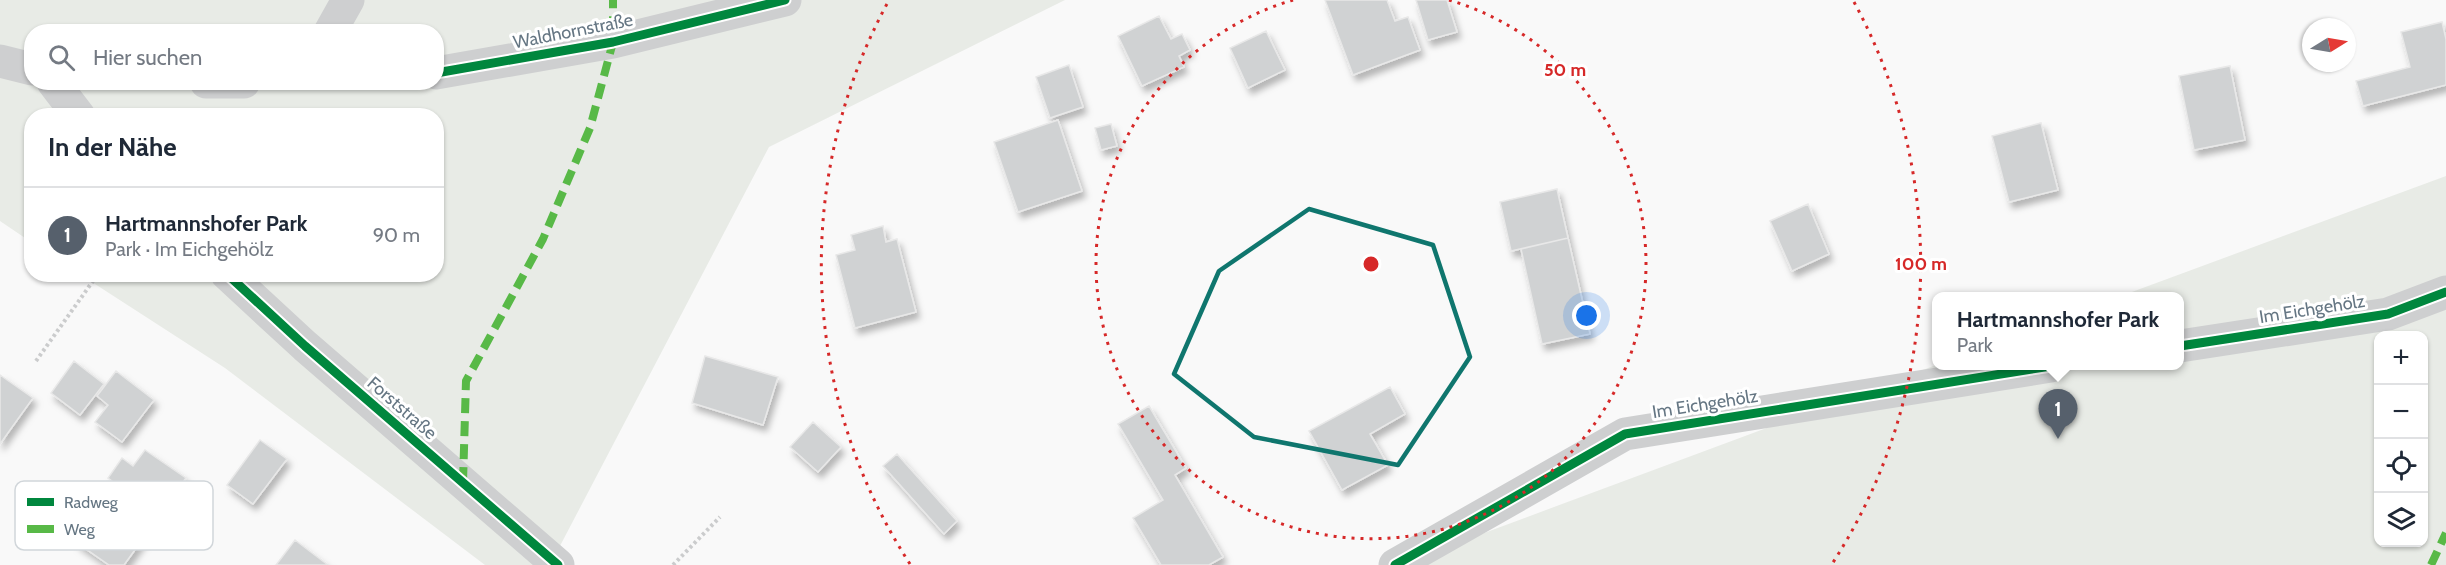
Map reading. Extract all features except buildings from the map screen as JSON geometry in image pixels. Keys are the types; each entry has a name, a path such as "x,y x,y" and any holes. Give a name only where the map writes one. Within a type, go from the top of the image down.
{"street":[{"path":"334,24 348,0"},
{"name":"Waldhornstraße","path":"444,72 613,42 785,0"},
{"path":"0,61 24,67"},
{"path":"59,90 73,108"},
{"name":"Forststraße","path":"236,282 304,346 558,565"},
{"name":"Im Eichgehölz","path":"2184,345 2388,314 2446,292"},
{"name":"Im Eichgehölz","path":"1395,565 1625,434 2026,370"}],"path":[{"path":"36,361 92,282"},
{"path":"674,565 720,517"}],"highlighted area":[{"path":"1309,209 1433,245 1470,357 1398,465 1254,437 1174,374 1219,271"}],"shaded area":[{"path":"0,0 1065,0 769,147 550,565 485,565 225,368 92,282 444,282 444,108 24,108 24,237 0,221"},
{"path":"2446,176 2446,565 1398,565 1932,366 1932,370 2184,370 2184,292 2132,292"}],"marked path":[{"path":"463,482 466,381 543,239 590,128 613,42 613,0"},
{"path":"2431,565 2446,533"}],"cycle path":[{"path":"444,72 613,42 785,0"},
{"path":"236,282 305,346 558,565"},
{"path":"2184,345 2388,314 2446,292"},
{"path":"1395,565 1625,434 2026,370"}],"place":[{"name":"Hartmannshofer Park","path":"2058,439"}]}
